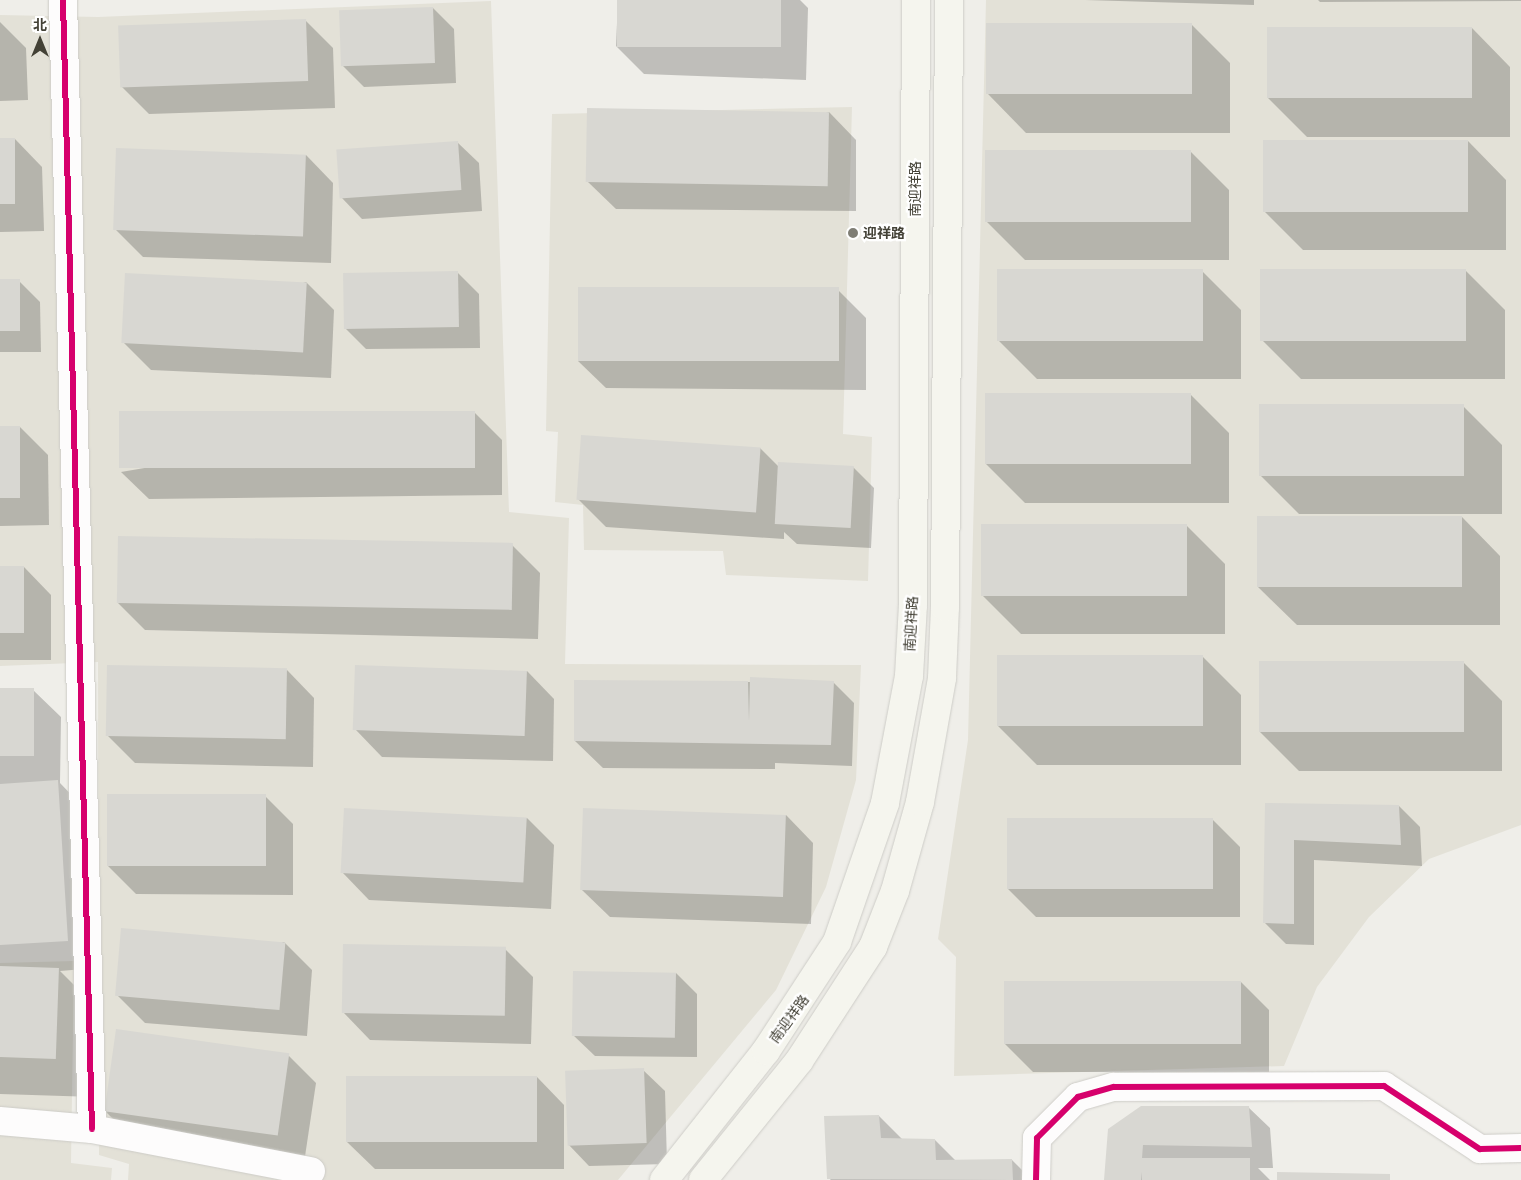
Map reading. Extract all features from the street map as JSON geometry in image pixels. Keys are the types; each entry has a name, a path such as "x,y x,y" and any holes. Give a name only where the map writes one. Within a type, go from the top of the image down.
{"main road":[{"name":"南迎祥路","path":"666,1177 766,1050 838,942 885,803 908,676 913,605 916,0"},
{"path":"702,1180 800,1061 864,962 895,891 920,802 942,678 945,607 949,0"}],"street":[{"path":"62,0 92,1130"},
{"path":"1036,1180 1037,1138 1078,1097 1114,1087 1384,1086 1480,1149 1521,1148"},
{"path":"0,1121 92,1130 311,1171"},
{"path":"666,1177 702,1180"}],"shaded area":[{"path":"986,0 1521,0 1521,825 1429,859 1369,917 1317,987 1284,1066 954,1076 956,957 938,939 968,740"},
{"path":"491,1 509,512 569,518 565,664 861,665 856,780 826,887 776,990 618,1180 128,1180 129,1164 99,1155 98,662 0,666 0,15 98,17"},
{"path":"852,107 843,434 872,437 868,581 726,575 723,551 584,550 583,505 555,502 558,432 546,431 552,114"},
{"path":"74,961 71,1163 112,1168 111,1180 0,1180 0,963"}],"building":[{"path":"617,0 781,0 781,47 617,47"},
{"path":"433,7 435,63 341,66 339,10"},
{"path":"306,19 308,81 120,88 118,26"},
{"path":"986,23 1192,23 1192,94 986,94"},
{"path":"1267,27 1472,27 1472,98 1267,98"},
{"path":"587,108 829,112 828,186 586,182"},
{"path":"0,138 15,138 15,204 0,204"},
{"path":"1263,140 1468,140 1468,212 1263,212"},
{"path":"458,141 461,190 340,198 336,150"},
{"path":"116,148 306,155 303,237 113,230"},
{"path":"985,150 1191,150 1191,222 985,222"},
{"path":"997,269 1203,269 1203,341 997,341"},
{"path":"1260,269 1466,269 1466,341 1260,341"},
{"path":"458,271 459,327 344,329 343,273"},
{"path":"125,273 307,283 303,352 121,343"},
{"path":"0,279 20,279 20,331 0,331"},
{"path":"578,287 839,287 839,361 578,361"},
{"path":"985,393 1191,393 1191,464 985,464"},
{"path":"1259,404 1464,404 1464,476 1259,476"},
{"path":"119,411 475,411 475,468 119,468"},
{"path":"0,426 20,426 20,498 0,498"},
{"path":"581,435 761,448 756,512 576,500"},
{"path":"778,462 854,466 851,528 775,524"},
{"path":"1257,516 1462,516 1462,587 1257,587"},
{"path":"981,524 1187,524 1187,596 981,596"},
{"path":"118,536 513,543 512,610 117,603"},
{"path":"0,566 24,566 24,633 0,633"},
{"path":"997,655 1203,655 1203,726 997,726"},
{"path":"1259,661 1464,661 1464,732 1259,732"},
{"path":"107,665 287,668 286,739 106,736"},
{"path":"355,665 527,671 525,736 353,730"},
{"path":"750,677 834,681 831,745 574,741 574,680 748,681 749,721"},
{"path":"0,688 34,688 34,756 0,756"},
{"path":"58,780 68,941 0,945 0,784"},
{"path":"107,794 266,794 266,866 107,866"},
{"path":"1265,803 1399,805 1401,845 1294,840 1294,924 1263,923"},
{"path":"344,808 527,818 523,882 341,873"},
{"path":"583,808 786,815 783,897 580,890"},
{"path":"1007,818 1213,818 1213,889 1007,889"},
{"path":"121,928 285,942 279,1010 115,996"},
{"path":"343,944 506,947 505,1016 342,1013"},
{"path":"0,966 59,968 56,1059 0,1057"},
{"path":"573,971 676,973 675,1038 572,1036"},
{"path":"1004,981 1241,981 1241,1044 1004,1044"},
{"path":"116,1029 289,1053 278,1136 104,1111"},
{"path":"644,1068 647,1143 568,1146 565,1071"},
{"path":"346,1076 537,1076 537,1142 346,1142"},
{"path":"1141,1106 1249,1106 1252,1147 1143,1145 1142,1158 1250,1158 1250,1180 1142,1180 1141,1172 1141,1180 1104,1180 1108,1129"},
{"path":"879,1115 881,1138 935,1139 936,1160 1012,1159 1013,1180 827,1179 824,1116"},
{"path":"1277,1172 1390,1174 1390,1180 1277,1180"}],"cycle path":[{"path":"63,0 92,1129"},
{"path":"1036,1180 1037,1138 1078,1097 1114,1087 1384,1086 1480,1149 1521,1148"}],"place":[{"name":"迎祥路","path":"853,233"}]}
